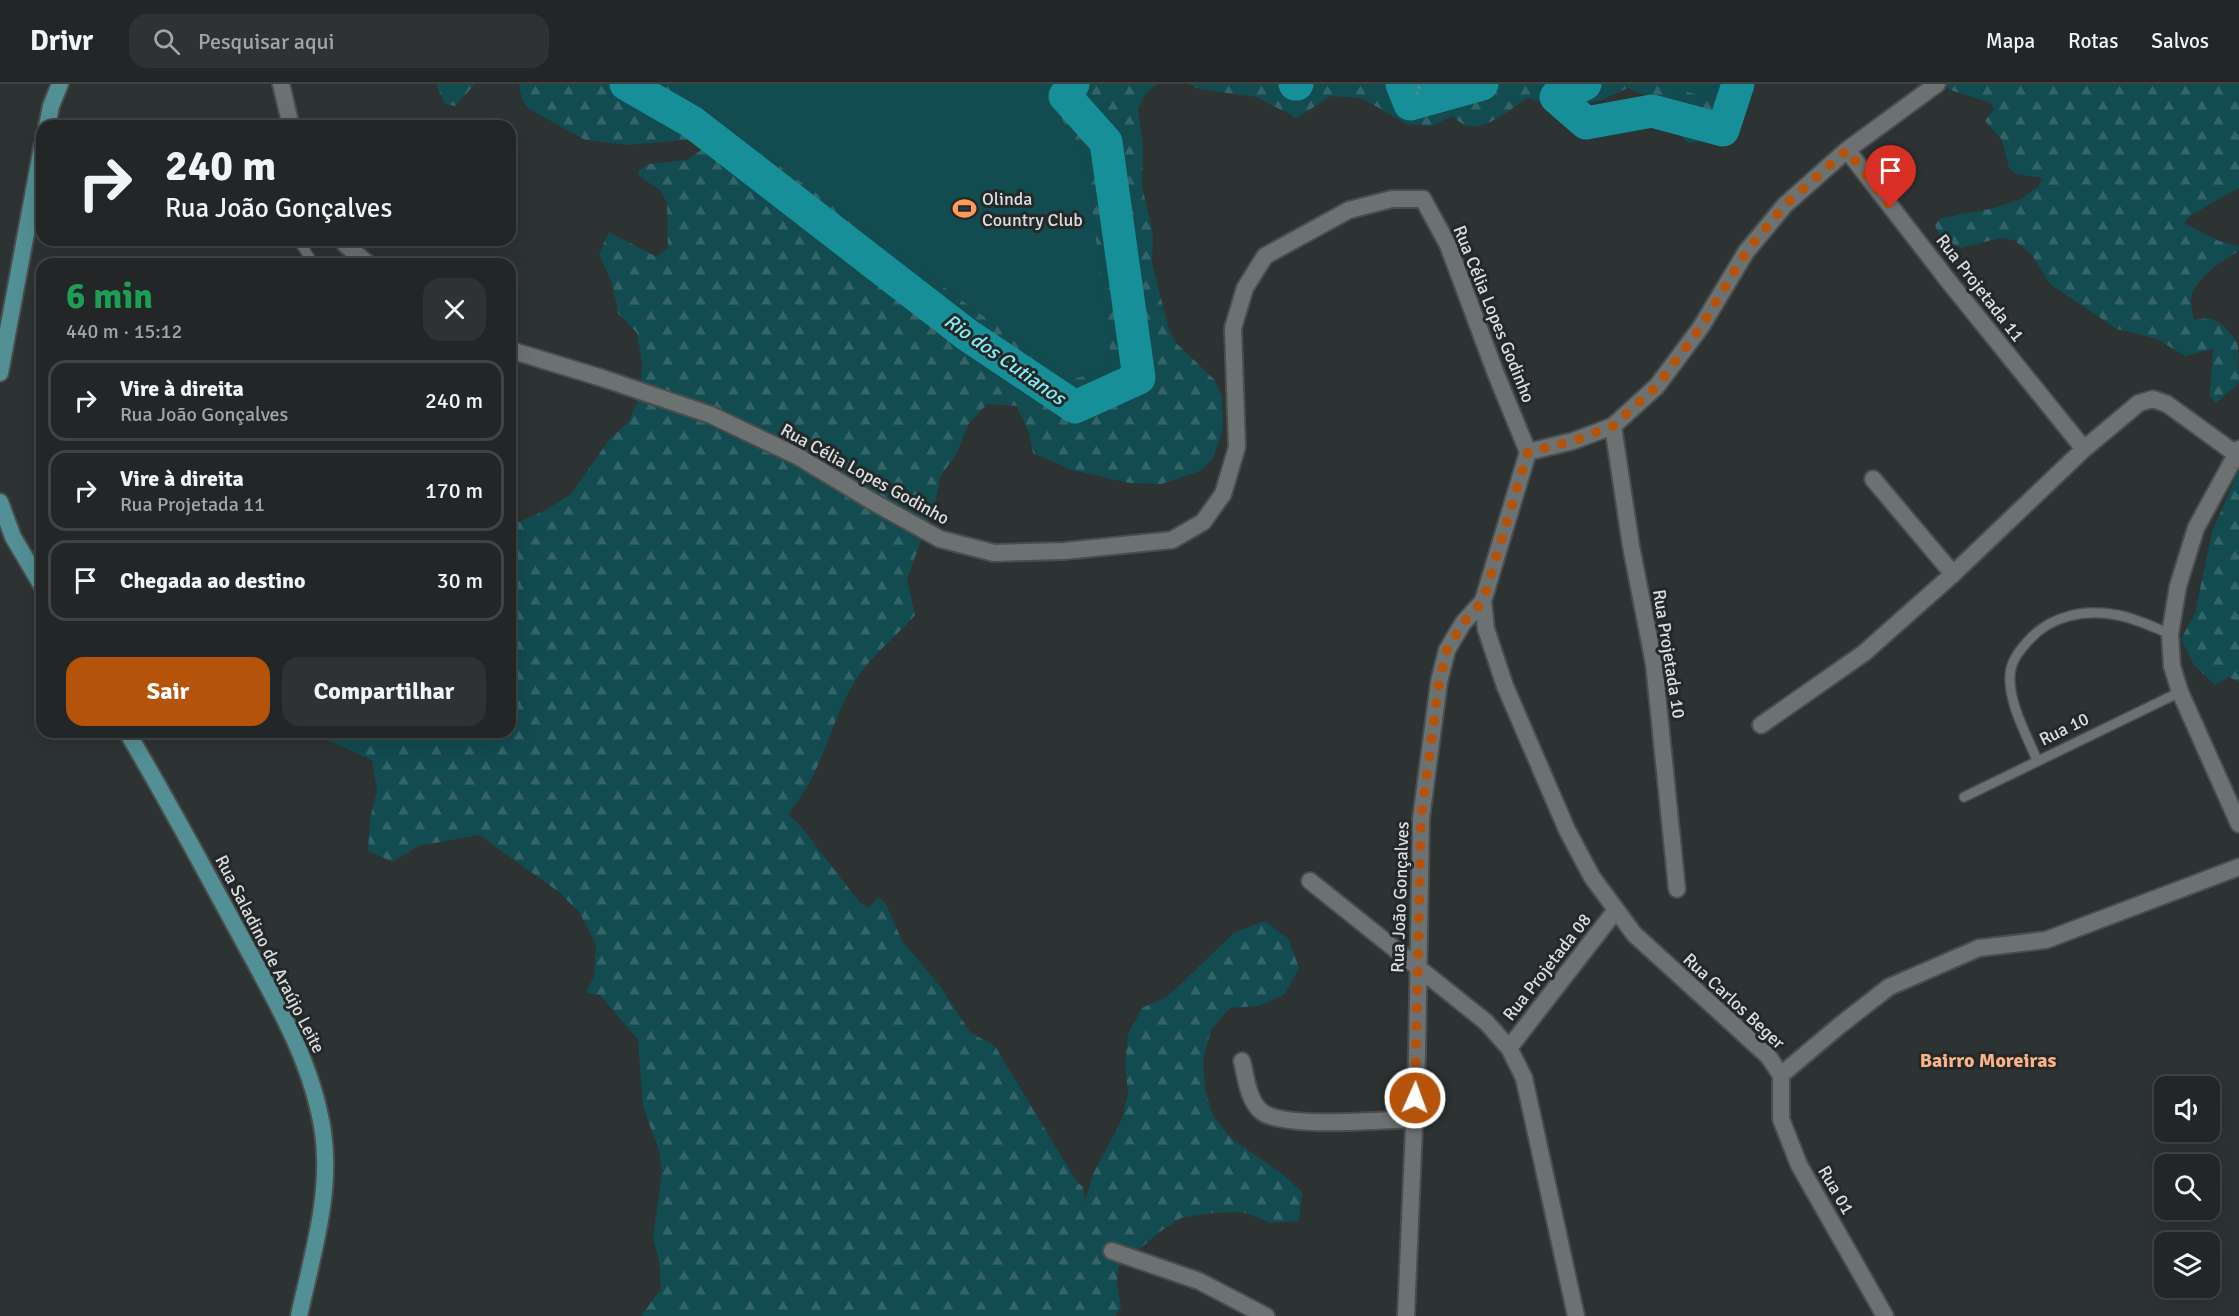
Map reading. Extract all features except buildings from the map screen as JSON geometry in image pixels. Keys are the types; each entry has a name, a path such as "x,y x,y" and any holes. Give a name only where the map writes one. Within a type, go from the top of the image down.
{"main road":[{"path":"48,120 60,84"},
{"path":"0,373 36,179"},
{"path":"0,502 13,537 36,576"},
{"name":"Rua Saladino de Araújo Leite","path":"131,738 170,805 292,1033 313,1084 323,1133 324,1196 299,1316"}],"street":[{"path":"281,84 289,120"},
{"path":"1528,452 1573,441 1613,426 1657,386 1701,327 1746,252 1785,205 1847,150 1936,84"},
{"name":"Rua Projetada 11","path":"1847,150 1950,283 2084,449"},
{"name":"Rua Célia Lopes Godinho","path":"516,352 711,415 797,456 940,539 994,553 1064,551 1172,540 1203,522 1223,494 1237,447 1233,327 1245,288 1265,256 1349,210 1392,199 1423,199 1448,245 1528,452"},
{"path":"347,246 361,258"},
{"path":"1761,725 1863,653 1953,574 2084,449 2139,403 2153,399 2167,404 2238,452 2196,528 2178,586 2170,633 2172,666 2180,692 2239,824"},
{"name":"Rua Projetada 10","path":"1613,426 1631,546 1654,664 1677,889"},
{"name":"Rua João Gonçalves","path":"1406,1316 1414,1119 1421,819 1439,682 1447,650 1463,623 1483,601 1528,452"},
{"path":"1873,479 1953,574"},
{"name":"Rua Carlos Beger","path":"1483,601 1486,629 1514,707 1567,830 1592,877 1634,934 1768,1056 1781,1075 1889,987 1979,948 2046,940 2239,867"},
{"path":"1310,881 1486,1022 1509,1048 1524,1078 1573,1316"},
{"name":"Rua Projetada 08","path":"1509,1048 1616,910"},
{"path":"1242,1061 1251,1097 1261,1111 1278,1119 1319,1121 1414,1119"},
{"name":"Rua 01","path":"1781,1075 1781,1119 1799,1166 1885,1316"},
{"path":"1112,1251 1199,1281 1266,1316"}],"lane":[{"path":"285,106 285,120"},
{"path":"2037,760 2016,711 2009,676 2016,655 2033,636 2061,617 2091,612 2119,615 2170,633"},
{"name":"Rua 10","path":"1964,797 2180,692"}],"path":[{"path":"1417,94 1420,84"}],"green space":[{"path":"436,84 475,84 455,106 445,104"},
{"path":"519,84 1158,84 1146,93 1138,109 1143,146 1142,186 1153,233 1152,263 1169,330 1176,343 1214,379 1222,396 1223,428 1213,459 1200,471 1162,484 1130,483 1071,470 1033,453 1029,433 1017,406 987,404 968,425 957,453 940,477 932,519 929,519 907,579 915,615 860,673 843,703 814,773 789,814 860,903 869,908 878,897 886,904 902,941 940,986 970,1032 995,1046 1077,1182 1083,1187 1085,1202 1093,1174 1122,1119 1128,1092 1125,1064 1128,1034 1142,1008 1168,996 1235,932 1265,921 1288,938 1299,968 1285,994 1259,1006 1230,1008 1211,1030 1203,1060 1205,1089 1213,1116 1232,1139 1280,1172 1302,1192 1299,1221 1271,1223 1243,1212 1212,1213 1181,1218 1158,1233 1118,1268 1117,1284 1121,1307 1115,1316 641,1316 661,1289 659,1261 653,1238 662,1172 659,1151 643,1106 638,1040 600,995 586,993 594,976 596,944 579,912 559,892 479,835 418,846 393,862 368,851 370,819 377,791 372,760 323,738 516,738 516,524 546,510 571,494 609,440 629,421 640,396 642,364 637,333 618,313 612,283 599,254 609,232 657,257 668,248 667,203 661,191 639,176 638,171 649,164 687,160 704,148 698,139 628,145 585,140 529,109 522,100"},
{"name":"Olinda Country Club","path":"668,84 1040,84 1086,158 1112,368 1070,380"},
{"path":"1188,84 1746,84 1741,87 1719,138 1688,143 1669,123 1653,99 1628,88 1599,101 1565,107 1527,98 1488,123 1472,127 1452,116 1432,126 1407,124 1361,98 1331,96 1297,118 1256,97 1199,89"},
{"path":"1663,84 1714,84 1710,99"},
{"path":"1943,84 2239,84 2239,188 2191,215 2184,223 2219,241 2239,246 2239,251 2202,279 2192,293 2191,301 2194,320 2210,318 2224,326 2238,343 2239,383 2216,403 2210,396 2213,349 2185,356 2157,339 2117,329 2050,284 2032,255 2014,240 2000,238 1961,248 1941,239 1935,225 1941,218 1990,209 2021,199 2039,186 2042,178 2016,174 2009,168 2002,140 1985,121 1994,109 1991,103 1950,90"},
{"path":"2239,470 2239,682 2229,677 2215,685 2194,665 2181,639 2195,613 2212,532"}],"waterway":[{"name":"Rio dos Cutianos","path":"626,84 692,122 966,334 1075,407 1139,378 1106,142 1065,96 1073,84"},
{"name":"Rio dos Cutianos","path":"1402,84 1410,104 1482,84"},
{"name":"Rio dos Cutianos","path":"1585,84 1556,97 1586,123 1652,111 1723,130 1738,84"}],"place":[{"name":"Olinda Country Club","path":"964,209"}],"district":[{"name":"Bairro Moreiras","path":"1988,1060"}],"route":[{"path":"1415,1098 1421,819 1439,682 1447,650 1463,623 1483,601 1528,452 1573,441 1613,426 1657,386 1701,327 1746,252 1785,205 1847,150 1891,207"}]}
